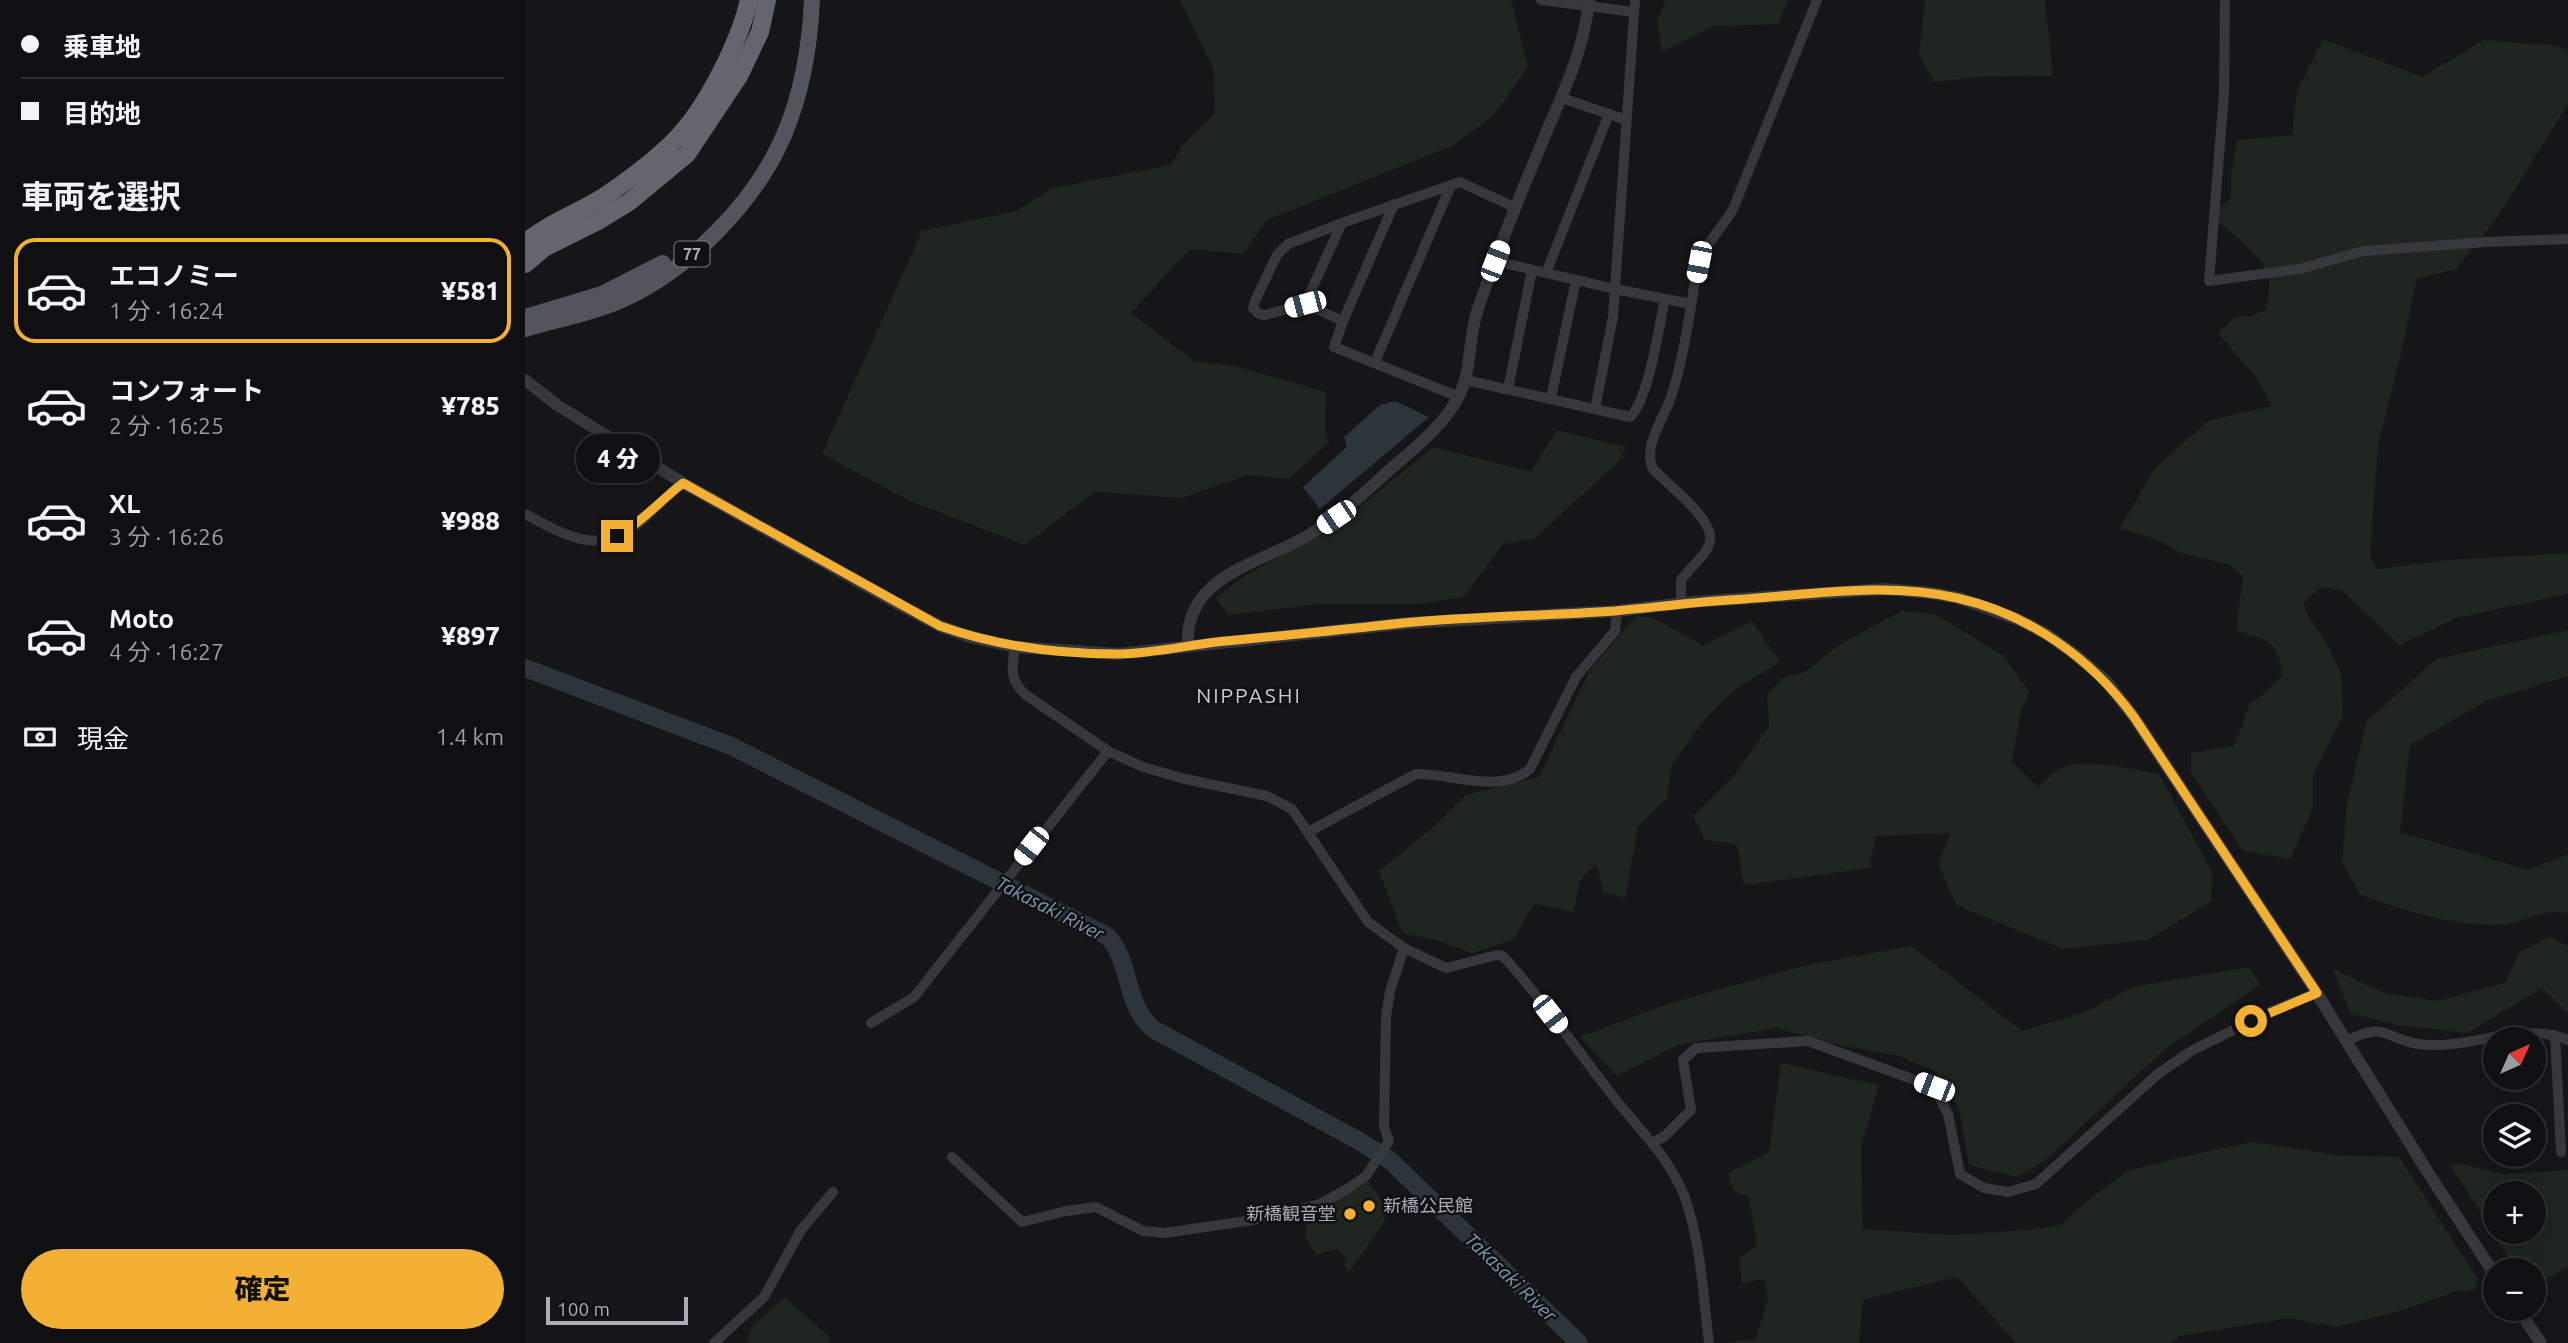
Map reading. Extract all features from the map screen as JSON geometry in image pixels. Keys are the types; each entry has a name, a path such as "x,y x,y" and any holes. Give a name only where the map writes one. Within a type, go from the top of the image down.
{"highway":[{"path":"525,243 608,194 675,140 726,63 740,35 749,0"},
{"path":"525,264 544,248 629,202 687,154 722,104 748,58 760,32 767,0"}],"main road":[{"name":"77","path":"525,329 620,301 664,275 721,228 750,193 779,147 788,125 806,56 812,0"},
{"name":"77","path":"525,317 602,294 672,258 712,223 745,186 770,149 794,104"}],"street":[{"path":"1541,0 1588,3 1634,12"},
{"path":"1595,409 1613,317 1635,0"},
{"path":"1681,603 1681,580 1705,552 1711,541 1711,534 1696,511 1654,470 1649,459 1650,449 1675,383 1702,254 1725,224 1734,207 1817,0"},
{"path":"2225,0 2224,93 2209,281 2299,269 2364,251 2568,239"},
{"path":"1188,645 1189,620 1207,590 1234,571 1280,551 1336,517 1434,428 1459,397 1465,380 1476,312 1582,43 1588,3"},
{"path":"1562,97 1626,120"},
{"path":"1546,273 1609,114"},
{"path":"1343,321 1305,304 1265,315 1253,309 1276,255 1288,244 1460,182 1516,208"},
{"path":"1375,362 1451,185"},
{"path":"1394,204 1334,347 1459,397"},
{"path":"1305,304 1342,223"},
{"path":"1495,261 1691,304"},
{"path":"1508,389 1532,270"},
{"path":"1551,398 1576,280"},
{"path":"1465,380 1630,416 1636,411 1648,378 1665,299"},
{"path":"525,380 557,405 683,483 940,626 1015,647 1118,654 1408,623 1617,611 1681,603 1884,589 1931,593 1987,607 2017,619 2048,635 2093,670 2123,702 2317,993 2484,1258"},
{"path":"525,514 580,540 596,542 617,536 638,524 660,501 683,483"},
{"path":"1308,832 1416,774 1434,774 1481,783 1520,777 1529,769 1576,677 1615,631 1617,611"},
{"path":"1015,647 1012,670 1015,685 1108,751 1143,767 1185,779 1267,796 1292,809 1368,922 1404,948 1446,968 1497,955 1503,956 1652,1143 1676,1178 1691,1221 1709,1343"},
{"path":"871,1023 914,997 1108,751"},
{"path":"952,1157 1023,1222 1066,1211 1096,1207 1143,1231 1164,1233 1253,1220 1320,1204 1366,1176 1389,1141 1384,1126 1386,1017 1390,991 1404,948"},
{"path":"1652,1143 1665,1136 1691,1110 1683,1060 1696,1048 1808,1041 1934,1087 1948,1114 1961,1174 1984,1188 2008,1192 2036,1184 2159,1073 2193,1049 2272,1011 2317,993"},
{"path":"2347,1041 2375,1030 2419,1044 2462,1042 2533,1032 2568,1040"},
{"path":"2555,1035 2561,1152"},
{"path":"714,1343 764,1297 801,1230 833,1192"},
{"path":"2526,1321 2541,1343"}],"shaded area":[{"path":"1180,0 1511,0 1528,66 1494,115 1454,145 1267,220 1243,254 1190,249 1131,313 1194,361 1238,367 1326,392 1325,429 1329,442 1289,479 1247,475 1182,498 1094,492 1025,545 910,501 822,454 922,231 1016,211 1053,188 1171,165 1182,146 1215,114 1214,70"},
{"path":"1666,0 1788,0 1778,24 1714,26 1662,52 1657,22"},
{"path":"1925,0 2045,0 2053,76 1978,77 1934,82 1919,54"},
{"path":"2323,39 2422,77 2484,40 2550,45 2568,50 2568,104 2497,218 2456,269 2417,279 2378,446 2370,556 2377,569 2449,560 2568,553 2568,594 2456,618 2399,645 2343,591 2321,587 2304,602 2305,611 2327,644 2342,677 2343,715 2313,775 2313,808 2290,859 2243,851 2191,773 2191,753 2234,746 2250,704 2282,676 2278,655 2270,643 2236,631 2243,576 2230,565 2180,553 2158,540 2120,528 2155,468 2208,421 2272,406 2256,377 2218,333 2234,318 2251,316 2266,310 2269,285 2267,273 2255,255 2211,214 2231,198 2231,174 2237,140 2292,135 2297,91"},
{"path":"1395,401 1429,417 1320,509 1303,487 1347,447 1344,437 1380,405"},
{"path":"1557,430 1626,447 1619,461 1534,539 1503,544 1464,597 1419,604 1320,604 1228,615 1216,598 1244,576 1334,528 1433,447 1531,472"},
{"path":"1902,611 1935,614 2004,656 2030,693 2021,710 2012,762 2038,787 2060,769 2082,764 2159,774 2212,872 2211,901 2148,940 2063,949 1956,905 1938,863 1951,833 1875,836 1870,868 1744,885 1737,844 1705,840 1693,816 1734,776 1769,726 1767,695 1783,678 1805,672 1839,645"},
{"path":"1636,616 1651,617 1703,645 1752,621 1780,662 1736,689 1705,719 1672,765 1667,798 1638,827 1625,898 1604,893 1596,864 1579,882 1574,912 1534,904 1513,940 1472,953 1439,941 1402,933 1379,871 1431,829 1466,795 1539,777 1590,670"},
{"path":"2568,630 2568,676 2486,701 2410,745 2400,832 2528,870 2568,854 2568,914 2550,912 2513,923 2476,924 2426,916 2361,895 2342,863 2347,803 2367,721 2436,659"},
{"path":"2549,937 2568,946 2568,1013 2542,988 2467,1033 2397,1025 2351,1014 2333,969 2385,993 2437,1001 2505,983 2520,952"},
{"path":"1911,946 2022,1031 2085,1012 2132,987 2249,967 2260,985 2165,1049 2046,1160 2018,1177 1969,1165 1959,1108 1935,1071 1899,1056 1830,1043 1777,1028 1677,1045 1617,1076 1580,1037 1667,1004 1807,965"},
{"path":"1781,1063 1879,1085 1861,1147 1863,1229 1953,1235 2061,1225 2083,1204 2127,1171 2252,1142 2337,1155 2399,1157 2478,1279 2475,1290 2457,1291 2400,1311 2336,1327 2289,1318 2180,1336 2170,1343 2016,1343 1957,1277 1863,1300 1859,1343 1722,1343 1756,1339 1768,1298 1764,1279 1742,1283 1739,1258 1757,1245 1749,1197 1734,1191 1728,1173 1769,1152"},
{"path":"2459,1163 2504,1174 2568,1170 2568,1267 2546,1279 2546,1258 2508,1258 2500,1244 2546,1244 2546,1181 2483,1181 2483,1217 2451,1166"},
{"path":"1366,1178 1388,1210 1376,1235 1349,1273 1344,1265 1346,1256 1337,1249 1316,1255 1306,1237 1305,1209"},
{"path":"785,1298 829,1336 829,1343 746,1343 754,1324"}],"waterway":[{"name":"Takasaki River","path":"525,668 731,746 1107,936 1121,957 1137,1007 1143,1019 1153,1029 1391,1161 1579,1343"}],"place":[{"name":"新橋公民館","path":"1369,1206"},
{"name":"新橋観音堂","path":"1350,1214"}],"district":[{"name":"NIPPASHI","path":"1249,696"}],"route":[{"path":"617,536 638,524 660,501 683,483 940,626 1015,647 1118,654 1408,623 1617,611 1693,602 1884,589 1959,598 2017,619 2048,635 2106,681 2134,717 2317,993 2251,1021"}]}
